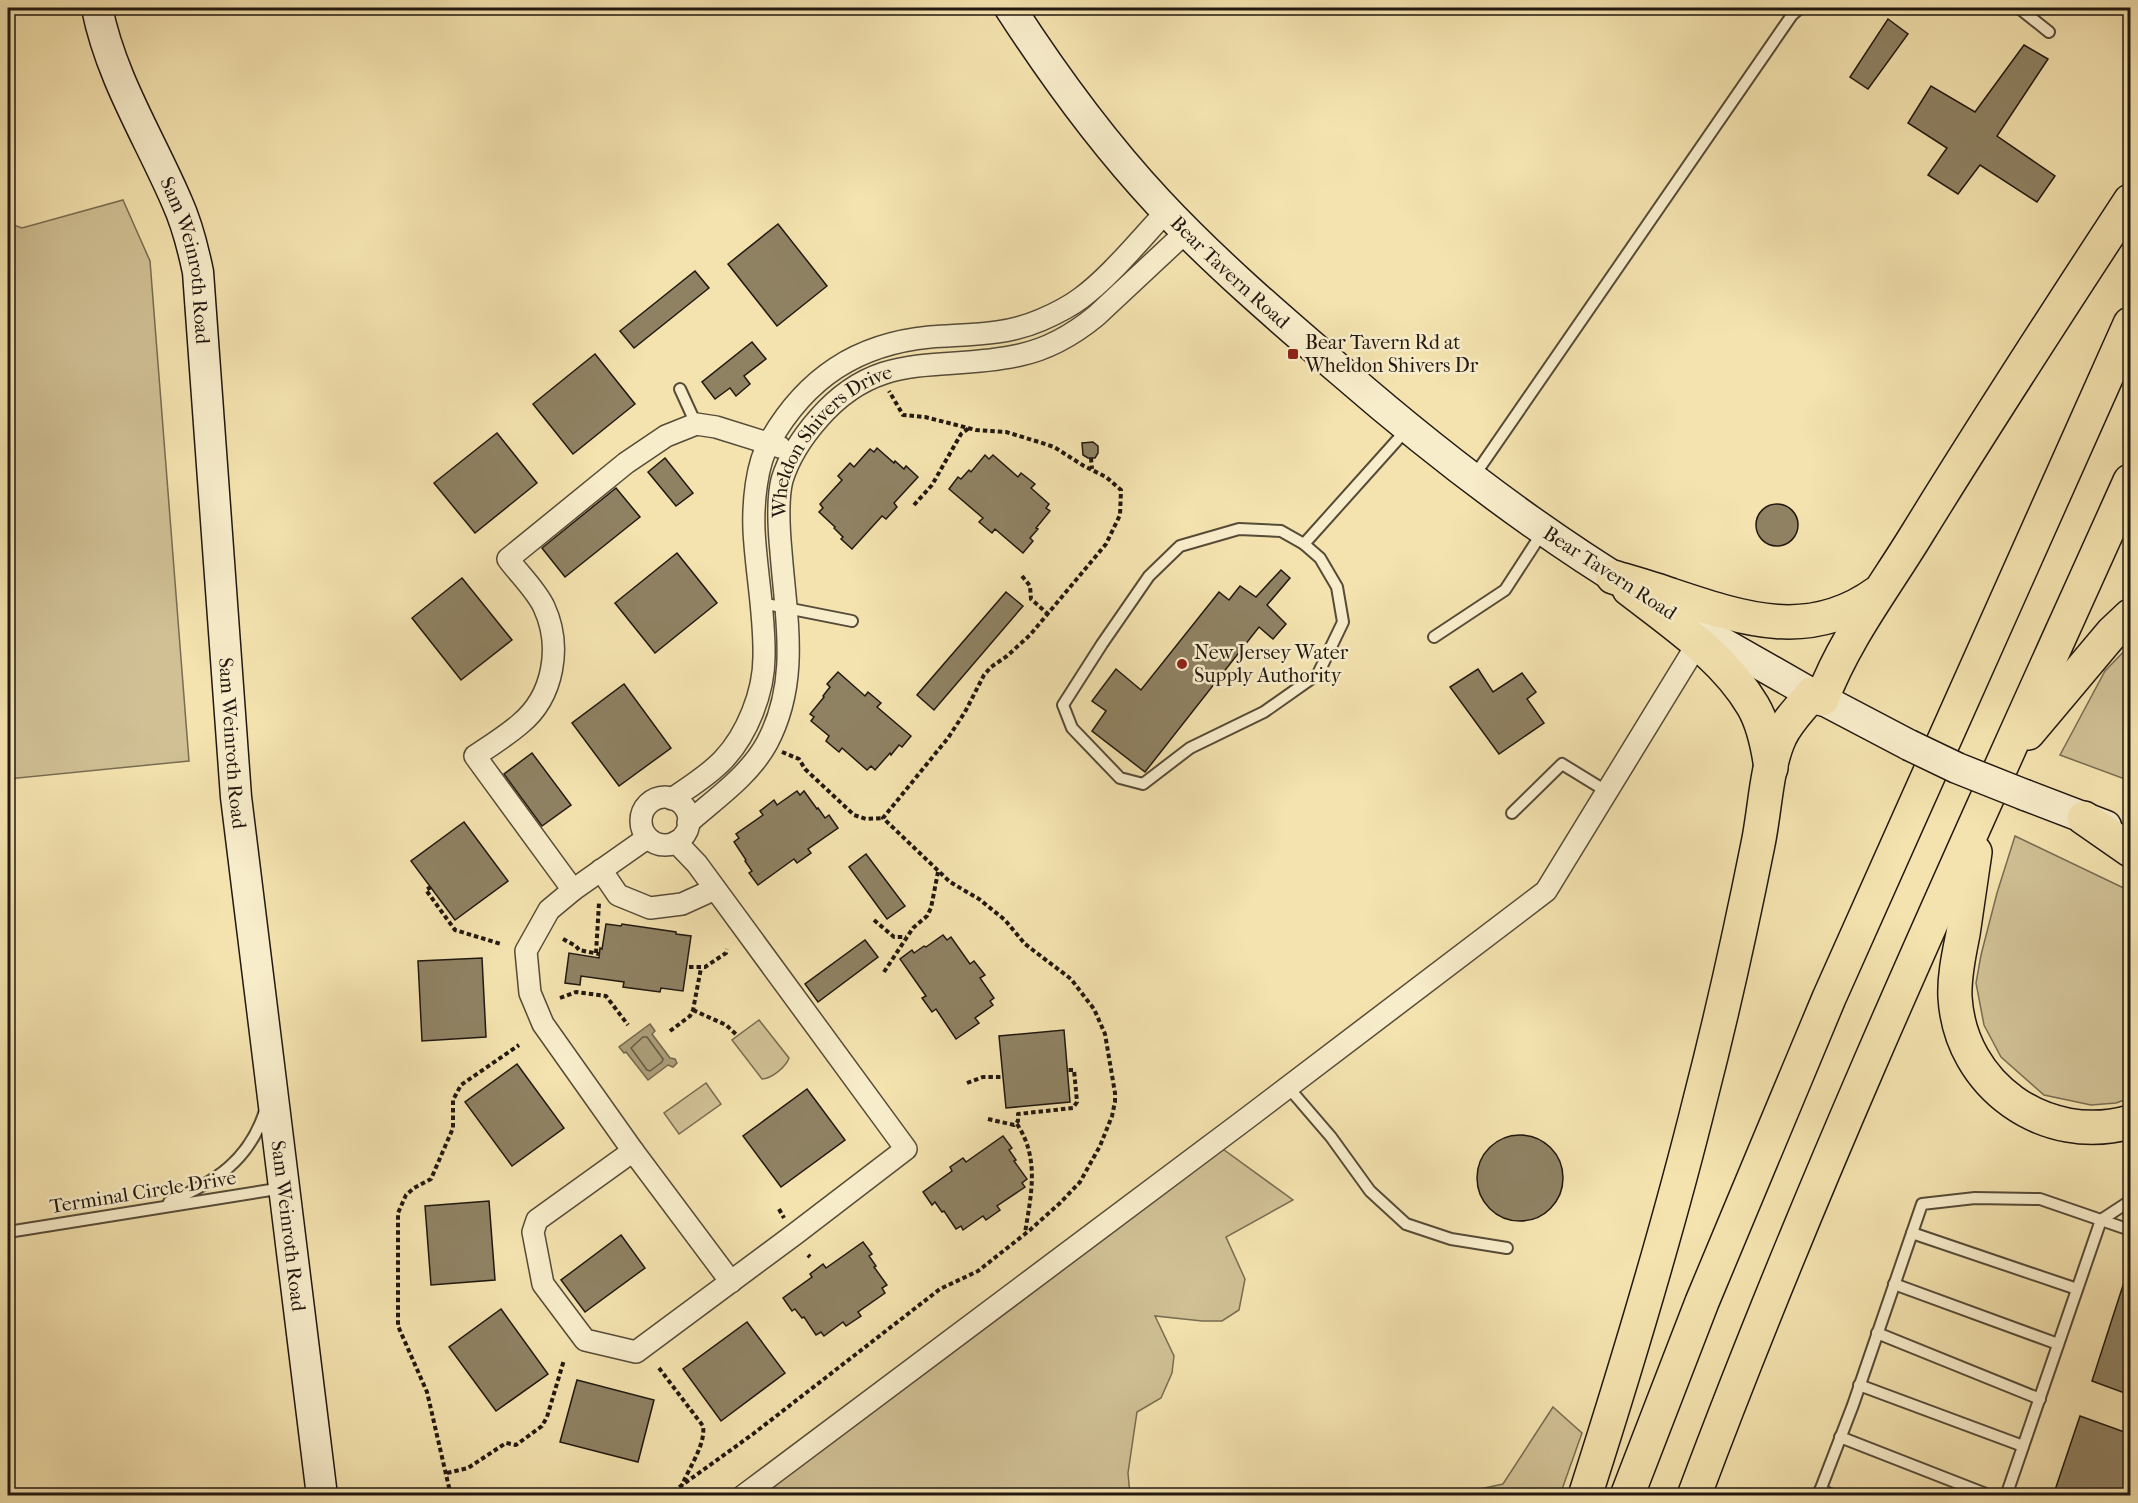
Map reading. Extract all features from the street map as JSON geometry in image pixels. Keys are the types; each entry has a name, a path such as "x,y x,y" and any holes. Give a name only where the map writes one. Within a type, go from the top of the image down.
{"highway":[{"path":"1585,1496 1643,1309 1700,1100 1756,853 1771,768 1779,739 1788,723 1817,697 1848,643 2130,201"},
{"path":"1627,1496 1702,1302 1829,998 2130,324"},
{"path":"1694,1496 1735,1385 1797,1230 1981,810 2130,481"},
{"path":"1613,577 1726,613 1784,623 1814,621 1844,612 1864,602 1887,583"},
{"path":"1613,577 1701,638 1754,708 1768,747 1771,768"},
{"path":"2002,764 2112,633 2130,616"},
{"path":"1981,810 1955,982 1956,1010 1968,1047 1981,1070 1999,1091 2035,1116 2060,1124 2087,1127 2130,1122"},
{"path":"2084,818 2130,824"},
{"path":"2084,818 2130,850"}],"street":[{"name":"Sam Weinroth Road","path":"97,8 122,87 178,203 190,237 198,272 236,796 322,1496"},
{"name":"Bear Tavern Road","path":"1010,8 1072,98 1114,151 1177,221 1299,335 1409,428 1472,479 1613,577"},
{"name":"Wheldon Shivers Drive","path":"672,799 722,761 737,743 750,716 759,689 764,658 754,514 756,484 768,443 793,406 817,381 863,352 928,337 1004,333 1039,321 1083,297 1109,272 1177,221"},
{"name":"Wheldon Shivers Drive","path":"688,823 734,785 749,769 766,744 779,717 790,659 779,537 782,480 795,452 818,420 835,401 877,375 913,366 1021,355 1051,344 1081,329 1177,221"},
{"path":"573,890 475,756 520,724 532,712 546,689 554,661 554,634 544,605 508,559 626,463 666,436 696,424 716,427 795,452"},
{"path":"743,1496 1546,891 1701,638 1957,768 2130,835"},
{"path":"657,799 672,799 684,808 688,823 682,837 676,842 661,845 647,838 641,824 644,808 657,799"},
{"path":"647,838 573,890 549,910 526,951 530,993 543,1024 730,1282"},
{"path":"633,1151 537,1220 533,1232 543,1284 585,1340 636,1352 906,1149 697,864 676,842"},
{"path":"601,870 618,895 650,908 682,904 715,889"}],"lane":[{"path":"1472,479 1792,15 1800,8"},
{"path":"2019,8 2049,32"},
{"path":"680,388 696,424"},
{"path":"1304,544 1409,428"},
{"path":"1239,529 1281,531 1304,544 1320,558 1337,587 1343,622 1318,674 1264,712 1190,748 1143,784 1120,778 1072,728 1063,705 1149,576 1180,546 1239,529"},
{"path":"1434,636 1505,590 1544,531"},
{"path":"761,603 852,621"},
{"path":"1512,813 1562,764 1606,791"},
{"path":"1288,1087 1331,1137 1370,1191 1406,1224 1451,1239 1507,1248"},
{"path":"153,1208 201,1188 236,1160 254,1139 272,1088"},
{"name":"Terminal Circle Drive","path":"8,1232 284,1188"},
{"path":"1835,1496 1819,1493 1922,1204 1975,1197 2040,1199 2130,1230"},
{"path":"2006,1496 2101,1220 2130,1201"},
{"path":"1912,1233 2077,1289"},
{"path":"1894,1284 2058,1344"},
{"path":"1877,1333 2040,1399"},
{"path":"1859,1385 2023,1446"},
{"path":"1840,1437 1990,1496"}],"path":[{"path":"779,750 799,759 805,769 854,814 867,819 883,818 948,738 965,712 984,675 1017,648 1048,614 1106,544 1120,515 1121,490 1106,477 1062,452 1006,432 970,428 926,417 903,415 887,388"},
{"path":"956,424 961,434"},
{"path":"914,505 932,485 961,434 970,428"},
{"path":"1091,458 1092,470"},
{"path":"1022,576 1030,586 1031,599 1048,614"},
{"path":"668,1496 753,1434 940,1289 978,1271 1025,1234 1080,1182 1090,1167 1108,1128 1115,1102 1105,1034 1094,1009 1071,979 1025,944 1005,920 979,898 950,882 938,872 883,818"},
{"path":"884,972 907,937 927,916 931,908 938,872"},
{"path":"431,887 426,890 455,930 501,944"},
{"path":"563,939 579,950 597,953 598,900"},
{"path":"874,920 894,937 907,937"},
{"path":"689,967 701,968 726,953 727,949"},
{"path":"670,1031 690,1016 693,1010 701,968"},
{"path":"560,998 576,992 606,996 628,1025"},
{"path":"693,1010 726,1025 738,1036"},
{"path":"451,1496 427,1392 398,1326 398,1213 406,1196 414,1188 431,1179 453,1128 452,1110 456,1092 461,1085 519,1045"},
{"path":"1025,1234 1032,1197 1033,1171 1029,1151 1017,1124 1018,1114 1069,1109 1076,1106 1074,1070 1068,1070"},
{"path":"968,1083 982,1077 1003,1077"},
{"path":"988,1119 1011,1125 1017,1124"},
{"path":"447,1473 468,1468 506,1443 516,1445 542,1426 547,1417 564,1360"},
{"path":"659,1368 703,1426 704,1431 700,1445 681,1485"}],"shaded area":[{"path":"123,200 150,261 189,761 8,779 8,223 22,228"},
{"path":"2130,645 2130,781 2060,755 2105,671"},
{"path":"2015,836 2130,891 2130,1098 2116,1103 2091,1105 2044,1095 2001,1057 1984,1025 1976,983 1997,893"},
{"path":"759,1020 789,1058 778,1072 762,1079 732,1040"},
{"path":"706,1083 721,1104 679,1134 664,1113"},
{"path":"1205,1136 1293,1200 1226,1237 1245,1279 1239,1310 1222,1321 1155,1316 1174,1356 1172,1373 1161,1398 1137,1412 1128,1473 1130,1495 735,1496"},
{"path":"1553,1407 1582,1433 1560,1495 1452,1495 1503,1484"}],"water":[{"path":"650,1024 655,1031 652,1034 670,1058 675,1059 677,1063 673,1067 668,1065 648,1080 626,1052 624,1053 619,1047"}],"building":[{"path":"1888,19 1908,34 1868,89 1850,77"},
{"path":"2024,45 2048,59 1997,136 2055,176 2037,202 1980,165 1958,194 1928,175 1947,148 1908,123 1931,86 1975,112"},
{"path":"778,224 827,286 777,326 728,264"},
{"path":"695,271 709,288 634,348 620,331"},
{"path":"752,342 766,359 744,376 750,384 736,396 730,388 715,399 702,382"},
{"path":"595,354 635,404 573,454 533,404"},
{"path":"497,433 537,483 475,533 434,483"},
{"path":"1093,442 1098,446 1098,453 1095,458 1088,458 1083,455 1082,443"},
{"path":"877,448 894,463 895,461 904,469 906,466 918,477 894,503 897,507 886,519 882,516 852,549 841,539 843,537 835,527 819,512 823,508 820,504 842,480 838,476 850,463 854,467 870,449 874,452"},
{"path":"985,455 989,459 993,455 1018,477 1021,473 1035,484 1031,488 1049,504 1046,508 1050,511 1036,528 1038,529 1030,538 1033,541 1023,553 995,529 992,533 979,522 983,518 949,489 958,477 961,479 969,470 971,472"},
{"path":"665,458 693,493 676,506 648,472"},
{"path":"616,488 640,517 565,577 542,548"},
{"path":"1777,504 1792,510 1798,525 1792,540 1777,546 1762,540 1756,525 1762,510"},
{"path":"677,553 717,603 655,653 615,603"},
{"path":"1281,570 1290,578 1267,605 1286,624 1273,639 1259,627 1145,772 1092,731 1106,711 1092,701 1116,669 1141,690 1219,592 1229,600 1240,586 1256,597"},
{"path":"462,578 512,640 461,680 412,618"},
{"path":"1006,592 1023,606 934,710 917,695"},
{"path":"1478,669 1493,692 1522,673 1536,692 1527,699 1544,723 1499,754 1450,687"},
{"path":"838,672 865,696 868,692 881,703 877,707 911,736 902,747 899,745 891,755 890,753 875,770 871,766 867,770 842,748 839,752 826,741 829,736 811,721 814,717 810,714 830,687 827,684"},
{"path":"624,684 671,748 619,786 572,723"},
{"path":"532,753 571,805 542,826 504,774"},
{"path":"797,791 800,795 804,791 825,818 829,815 838,828 808,849 811,853 797,863 794,859 758,885 749,873 752,871 734,842 739,838 736,834 763,815 760,811 774,800 777,805"},
{"path":"464,822 508,881 455,920 411,861"},
{"path":"866,854 905,906 887,919 849,867"},
{"path":"606,924 621,926 622,924 691,936 683,991 661,988 660,992 623,987 624,982 581,976 580,985 565,983 569,953 599,958"},
{"path":"943,935 947,940 951,937 970,964 974,961 985,975 980,978 994,998 990,1001 993,1005 975,1018 979,1023 956,1039 936,1009 932,1012 922,998 926,996 900,959 912,950 914,953 926,947"},
{"path":"865,940 878,957 818,1002 805,984"},
{"path":"482,958 486,1037 422,1041 418,961"},
{"path":"1064,1030 1070,1102 1006,1108 999,1036"},
{"path":"517,1064 564,1128 512,1166 465,1102"},
{"path":"807,1089 845,1140 781,1187 743,1136"},
{"path":"1520,1135 1544,1142 1556,1154 1563,1178 1556,1202 1544,1214 1520,1221 1496,1214 1484,1202 1477,1178 1484,1154 1496,1142"},
{"path":"1003,1136 1012,1148 1009,1150 1016,1160 1014,1161 1027,1179 1022,1183 1025,1187 997,1206 1000,1210 986,1220 983,1216 963,1230 961,1226 956,1229 944,1211 942,1212 935,1202 932,1205 923,1192 952,1171 950,1167 963,1158 966,1162"},
{"path":"489,1201 495,1280 431,1285 425,1206"},
{"path":"621,1235 645,1268 585,1312 561,1280"},
{"path":"863,1242 872,1254 869,1256 876,1266 874,1267 887,1285 882,1288 885,1293 858,1312 861,1316 846,1326 843,1322 824,1336 821,1332 816,1335 804,1317 802,1318 795,1309 792,1311 783,1298 812,1277 810,1274 823,1264 826,1268"},
{"path":"2127,1273 2130,1273 2130,1395 2092,1381"},
{"path":"501,1309 548,1374 496,1411 449,1347"},
{"path":"747,1322 785,1373 721,1421 683,1369"},
{"path":"577,1380 654,1400 638,1462 560,1442"},
{"path":"2080,1416 2130,1434 2130,1496 2053,1496"}],"place":[{"name":"Bear Tavern Rd at Wheldon Shivers Dr","path":"1293,354"},
{"name":"New Jersey Water Supply Authority","path":"1182,664"}]}
